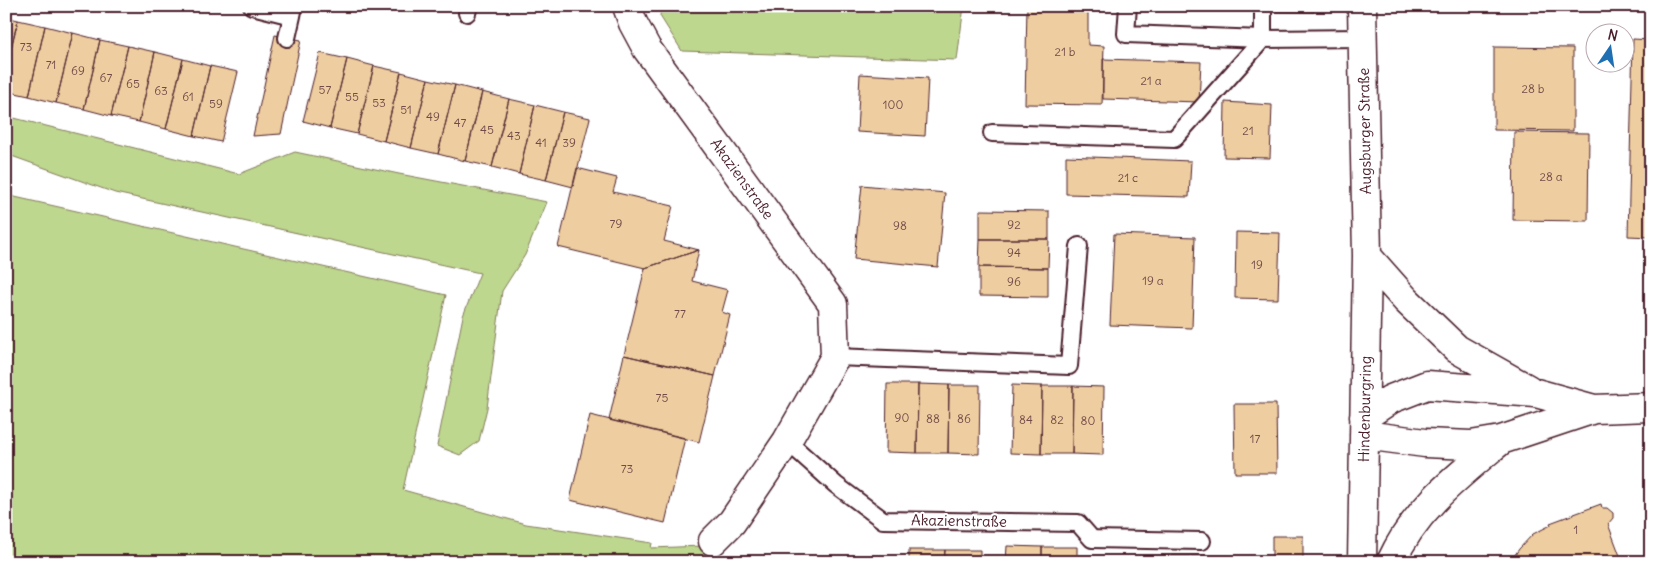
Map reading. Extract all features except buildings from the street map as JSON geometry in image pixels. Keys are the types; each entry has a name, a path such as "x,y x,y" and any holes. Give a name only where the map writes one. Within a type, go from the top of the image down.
{"street":[{"name":"Akazienstraße","path":"628,6 633,23 647,49 833,304 835,357"},
{"name":"Augsburger Straße","path":"1362,6 1367,256"},
{"path":"1367,256 1406,300 1457,349 1536,394"},
{"name":"Hindenburgring","path":"1362,562 1367,256"},
{"path":"713,541 732,522 787,441 835,357"},
{"path":"1594,409 1536,394 1427,385 1391,399 1364,426 1425,443 1471,445 1501,440 1594,409 1644,407"},
{"path":"1391,562 1398,548 1436,496 1501,440"}],"lane":[{"path":"252,6 294,11 287,38"},
{"path":"1128,6 1126,34 1264,39 1363,38"},
{"path":"992,133 1174,139 1264,39 1263,6"},
{"path":"835,357 1069,366 1079,246"},
{"name":"Akazienstraße","path":"787,441 836,485 883,520 1078,523 1092,539 1202,541"}],"green space":[{"path":"661,6 964,6 957,60 682,51 660,16"},
{"path":"6,116 239,174 295,152 547,202 525,255 502,291 487,408 479,441 460,455 437,446 463,316 480,273 115,193 6,154"},
{"path":"6,195 446,295 403,490 526,524 652,543 651,548 703,546 705,562 6,562"}]}
